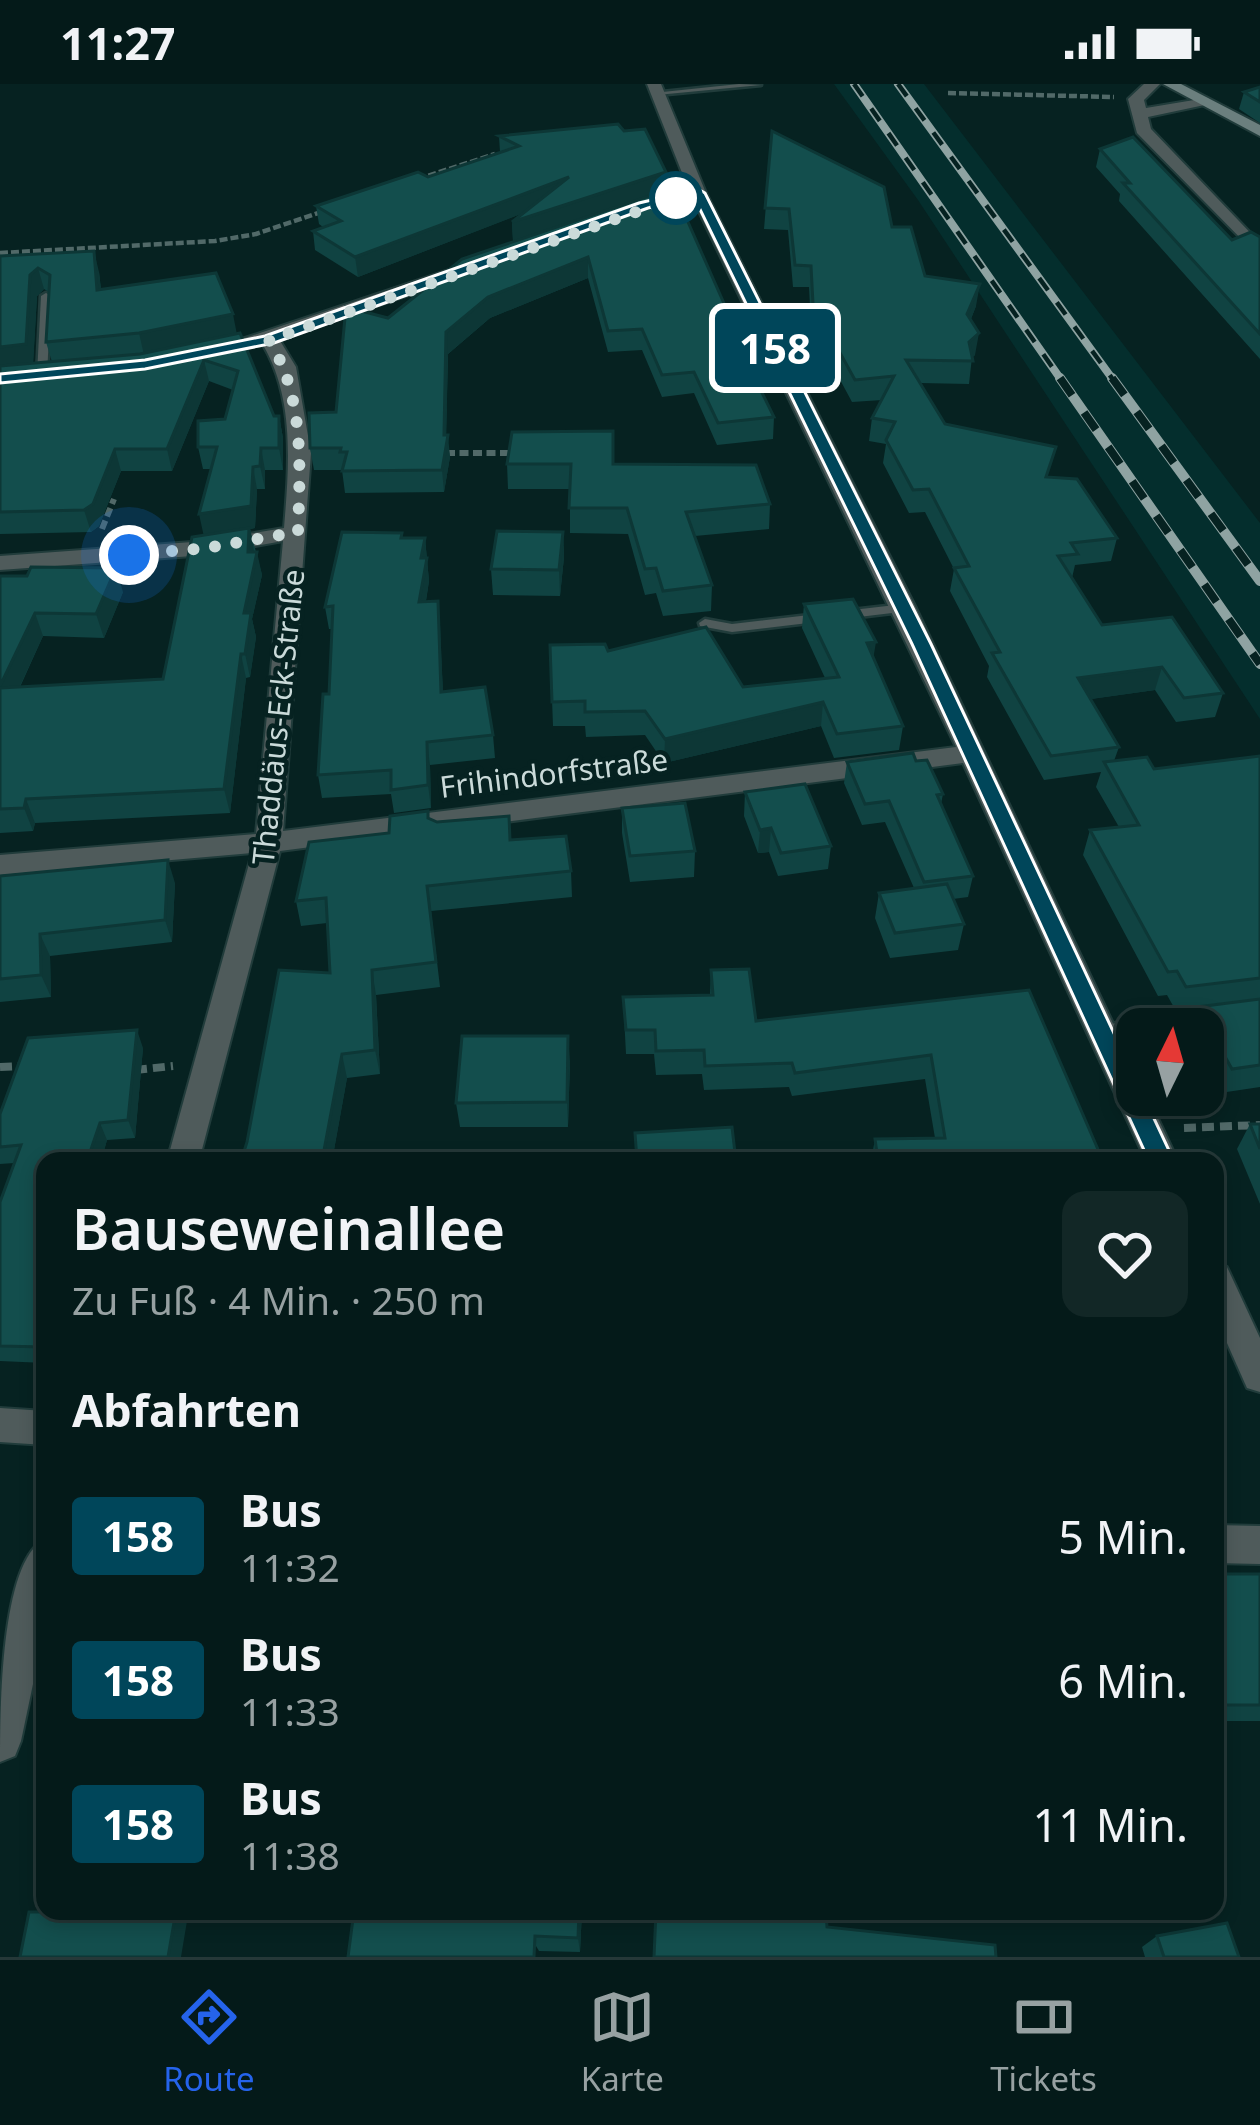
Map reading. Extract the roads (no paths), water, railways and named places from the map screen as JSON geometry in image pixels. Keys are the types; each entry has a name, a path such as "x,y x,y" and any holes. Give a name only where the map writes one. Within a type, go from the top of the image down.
{"street":[{"path":"1137,106 1153,84"},
{"path":"1171,84 1260,131"},
{"path":"655,88 688,195 904,608 1158,1152"},
{"path":"1137,106 1206,103"},
{"path":"1137,106 1143,130 1260,253"},
{"path":"228,348 269,340 490,261"},
{"name":"Thaddäus-Eck-Straße","path":"185,1152 269,842 301,453 286,367 269,340"},
{"path":"0,562 206,548 298,532"},
{"name":"Frihindorfstraße","path":"0,865 269,842 973,753"},
{"path":"1224,1298 1260,1376"},
{"path":"0,1425 36,1427"},
{"path":"1224,1544 1260,1545"},
{"path":"0,1741 36,1577"}],"lane":[{"path":"655,88 757,85"},
{"path":"41,375 46,296"},
{"path":"705,623 732,628 904,608"},
{"path":"1102,1030 1239,1014"}],"railway":[{"path":"854,84 1062,381"},
{"path":"898,84 1114,381"},
{"path":"1060,378 1260,664"},
{"path":"1112,378 1260,581"}]}
